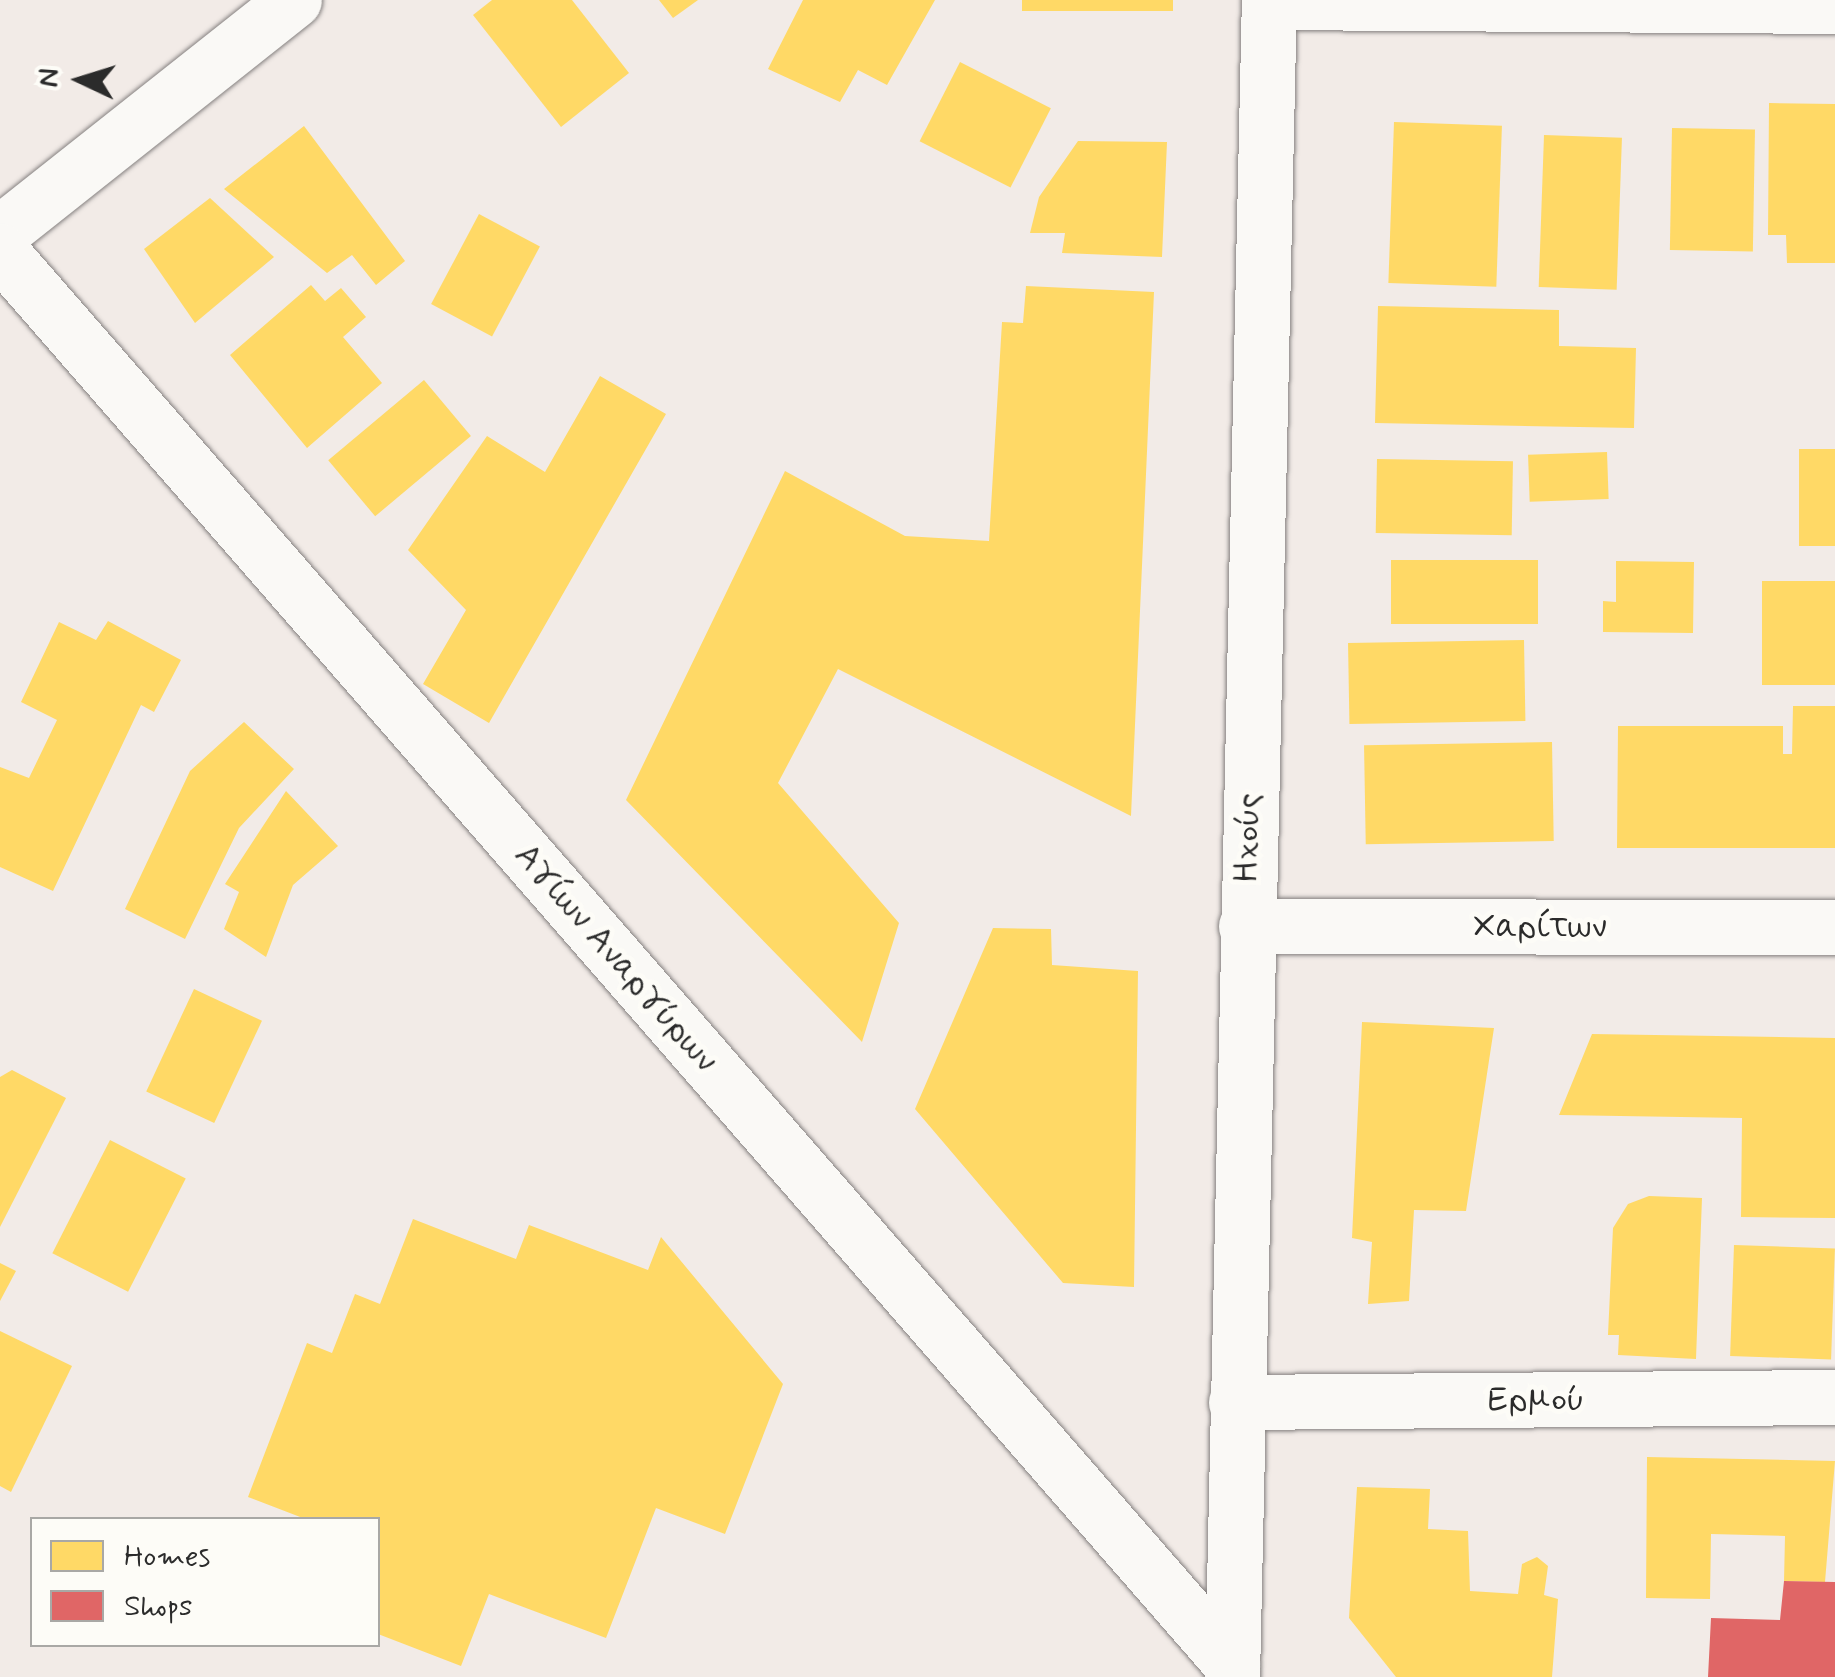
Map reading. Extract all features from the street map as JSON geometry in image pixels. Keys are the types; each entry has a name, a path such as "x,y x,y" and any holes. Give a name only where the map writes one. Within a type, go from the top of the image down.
{"street":[{"path":"0,233 294,0"},
{"path":"1269,1 1835,6"},
{"name":"Ηχούς","path":"1232,1671 1269,1"},
{"name":"Αγίων Αναργύρων","path":"0,251 1232,1671"},
{"name":"Χαρίτων","path":"1246,926 1835,927"},
{"name":"Ερμού","path":"1236,1402 1835,1397"}],"building: Homes":[{"path":"492,0 572,0 629,73 561,127 473,15"},
{"path":"659,0 698,0 673,18"},
{"path":"803,0 935,0 887,85 858,70 840,102 768,69"},
{"path":"1022,0 1173,0 1173,11 1022,11"},
{"path":"960,62 1051,108 1010,188 920,141"},
{"path":"1769,103 1835,104 1835,263 1787,263 1786,235 1768,235"},
{"path":"1394,122 1502,126 1496,287 1388,283"},
{"path":"304,126 405,261 376,285 352,255 327,273 224,189"},
{"path":"1672,128 1755,129 1753,251 1670,250"},
{"path":"1544,135 1622,138 1617,290 1539,287"},
{"path":"1078,141 1167,142 1162,257 1062,253 1065,233 1030,233 1039,197"},
{"path":"210,198 274,257 195,323 144,249"},
{"path":"479,214 540,246 492,336 431,304"},
{"path":"311,285 325,301 341,288 366,317 343,337 382,383 307,448 230,355"},
{"path":"1026,286 1154,292 1131,816 838,669 778,783 899,923 862,1042 626,800 785,471 905,536 989,541 1002,322 1023,323"},
{"path":"1378,306 1559,310 1559,346 1636,348 1634,428 1375,423"},
{"path":"600,376 666,414 489,723 423,684 466,610 408,550 487,436 545,472"},
{"path":"424,380 471,436 375,516 328,460"},
{"path":"1799,449 1835,449 1835,546 1799,546"},
{"path":"1607,452 1609,499 1530,502 1528,455"},
{"path":"1377,459 1513,461 1512,535 1376,533"},
{"path":"1391,560 1538,560 1538,624 1391,624"},
{"path":"1616,561 1694,562 1693,633 1603,632 1603,601 1616,602"},
{"path":"1762,581 1835,581 1835,685 1762,685"},
{"path":"108,621 181,660 154,712 141,705 53,891 0,867 0,767 29,778 57,720 21,702 59,622 96,640"},
{"path":"1524,640 1525,721 1349,724 1348,643"},
{"path":"1793,706 1835,706 1835,848 1617,848 1618,726 1783,726 1783,754 1792,754"},
{"path":"244,722 294,769 239,828 185,939 125,909 190,771"},
{"path":"1552,742 1554,841 1366,844 1364,745"},
{"path":"286,791 338,846 293,885 266,957 224,929 239,892 225,884"},
{"path":"993,928 1051,929 1052,965 1138,971 1134,1287 1063,1283 915,1109"},
{"path":"194,989 262,1021 214,1123 146,1091"},
{"path":"1362,1022 1494,1028 1466,1211 1414,1210 1409,1301 1368,1304 1372,1242 1352,1238"},
{"path":"1592,1034 1835,1038 1835,1218 1741,1217 1742,1118 1559,1115"},
{"path":"12,1070 66,1098 0,1227 0,1077"},
{"path":"110,1140 186,1179 128,1292 52,1253"},
{"path":"1649,1196 1702,1198 1696,1359 1618,1355 1619,1335 1608,1335 1613,1228 1628,1204"},
{"path":"413,1219 516,1259 529,1225 648,1270 661,1237 783,1384 725,1534 656,1508 606,1638 489,1594 461,1666 380,1635 380,1517 300,1517 248,1497 307,1343 332,1353 355,1294 380,1304"},
{"path":"1734,1245 1835,1249 1831,1359 1730,1356"},
{"path":"0,1263 16,1271 0,1301"},
{"path":"0,1331 72,1366 11,1492 0,1486"},
{"path":"1647,1457 1835,1461 1825,1582 1784,1581 1785,1536 1711,1534 1710,1599 1646,1598"},
{"path":"1357,1487 1430,1489 1428,1529 1468,1531 1470,1591 1518,1594 1522,1564 1537,1557 1548,1566 1544,1595 1558,1599 1552,1677 1396,1677 1349,1618"}],"building: Shops":[{"path":"1784,1581 1835,1582 1835,1677 1708,1677 1711,1618 1780,1620"}]}
